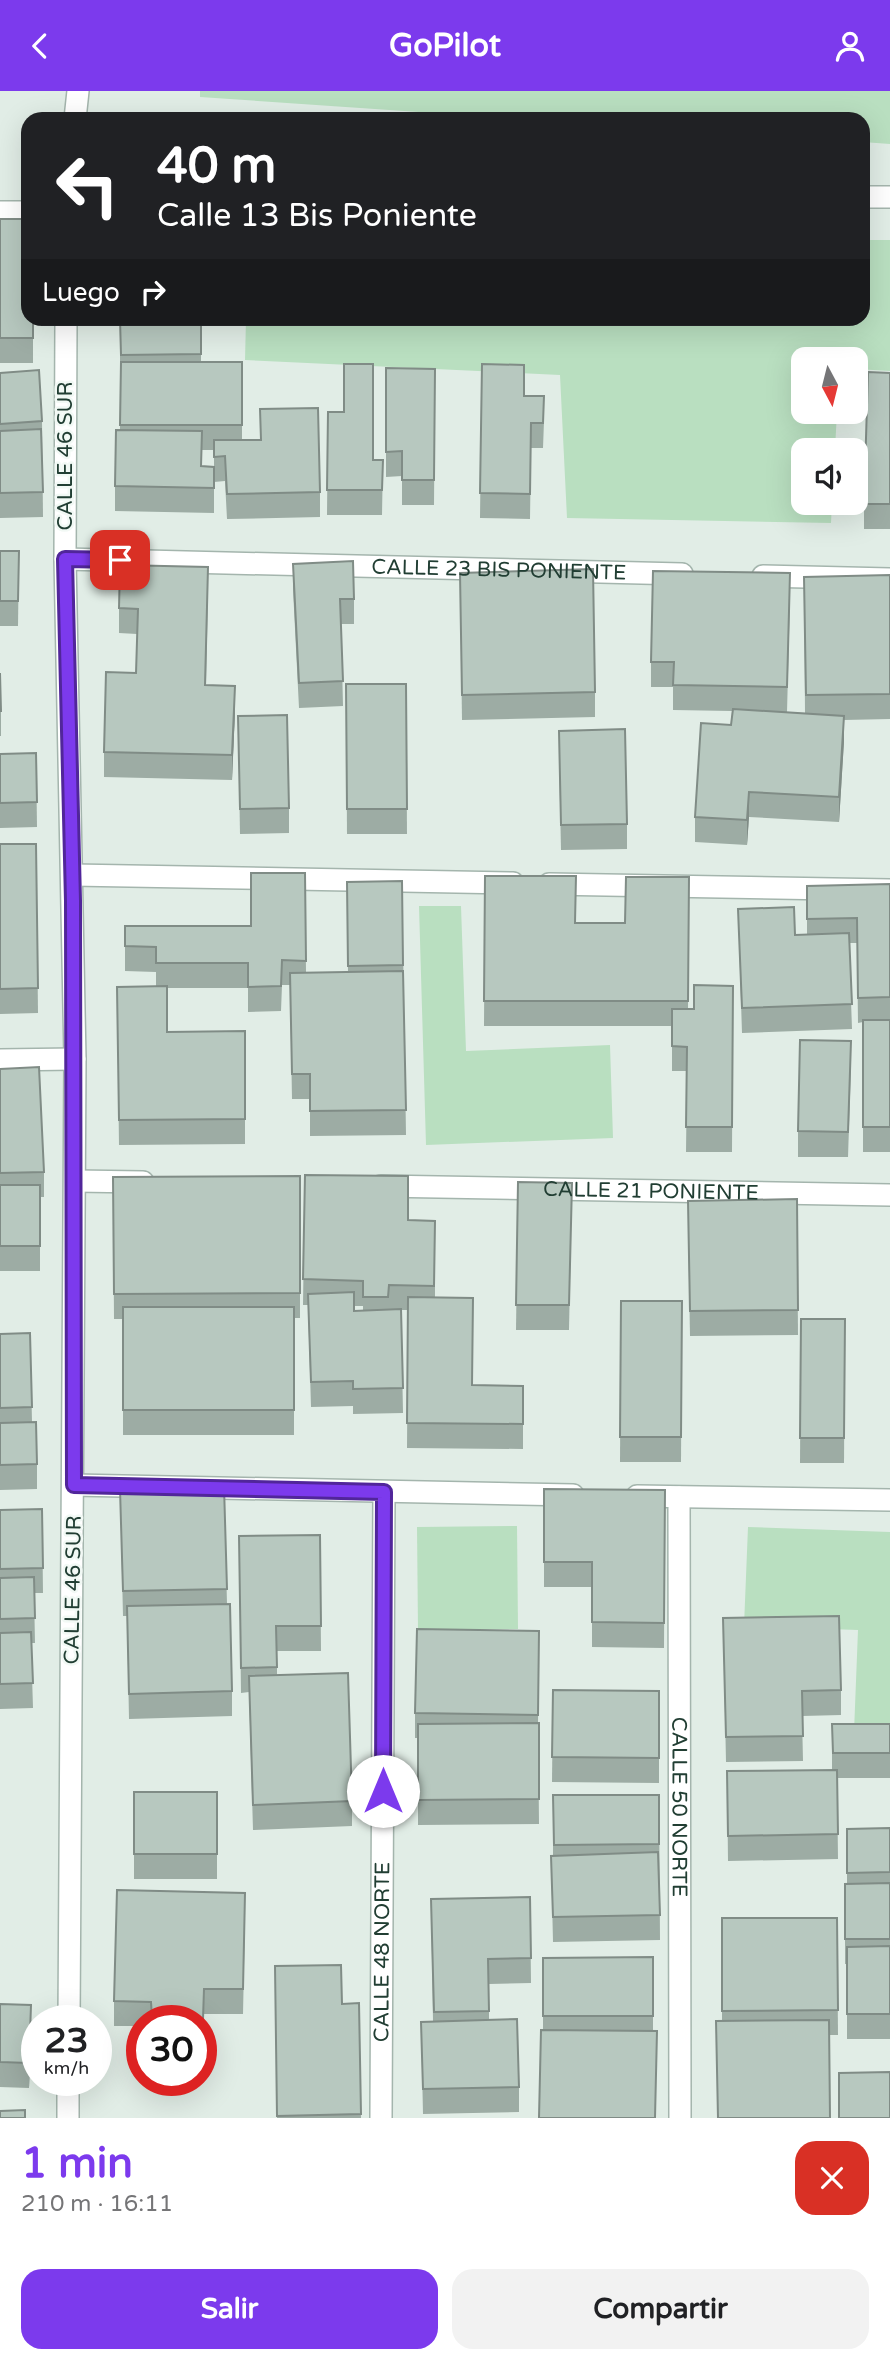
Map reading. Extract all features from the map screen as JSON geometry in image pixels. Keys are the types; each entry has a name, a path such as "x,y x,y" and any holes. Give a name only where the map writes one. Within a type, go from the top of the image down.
{"street":[{"path":"76,112 78,91"},
{"path":"870,197 890,197"},
{"path":"0,212 21,212"},
{"name":"CALLE 46 SUR","path":"66,326 65,559 75,1059 69,2005"},
{"name":"CALLE 23 BIS PONIENTE","path":"65,559 708,575"},
{"path":"736,575 890,579"},
{"path":"73,875 890,890"},
{"path":"0,1060 75,1059"},
{"path":"75,1181 158,1182"},
{"name":"CALLE 21 PONIENTE","path":"365,1186 890,1195"},
{"path":"74,1485 890,1500"},
{"name":"CALLE 48 NORTE","path":"381,2118 384,1492"},
{"name":"CALLE 50 NORTE","path":"679,1497 680,2118"},
{"path":"68,2096 68,2118"}],"green space":[{"path":"200,91 890,91 890,144 870,143 870,112 420,112 200,97"},
{"path":"870,240 890,240 890,371 868,370 868,347 791,347 791,424 836,424 836,438 791,438 791,515 831,515 831,523 567,518 560,375 245,360 246,326 870,326"},
{"path":"419,906 461,906 466,1051 610,1045 613,1138 426,1145"},
{"path":"517,1526 518,1629 418,1630 417,1527"},
{"path":"748,1527 890,1532 890,1733 854,1732 858,1630 744,1626"}],"building":[{"path":"0,219 21,219 21,326 33,326 33,338 0,338"},
{"path":"120,326 201,326 201,354 121,355"},
{"path":"121,362 242,362 242,425 120,425"},
{"path":"344,364 373,364 373,460 383,460 382,490 327,490 328,412 344,412"},
{"path":"482,364 524,365 524,396 544,396 543,423 531,423 530,494 480,493"},
{"path":"386,368 435,369 434,480 402,480 402,451 386,452"},
{"path":"39,370 42,421 0,424 0,373"},
{"path":"868,372 890,373 890,504 868,504"},
{"path":"318,408 320,492 227,494 225,456 214,457 214,440 261,440 260,409"},
{"path":"41,429 43,492 0,493 0,431"},
{"path":"116,430 202,431 201,466 214,467 214,488 115,486"},
{"path":"0,551 19,551 18,601 0,601"},
{"path":"353,561 354,599 340,599 343,681 299,683 293,564"},
{"path":"120,565 208,567 205,685 235,686 232,755 104,752 106,672 136,673 138,609 119,608"},
{"path":"593,569 595,692 462,695 460,573"},
{"path":"653,571 790,573 787,687 673,685 674,662 651,662"},
{"path":"890,575 890,694 806,695 804,577"},
{"path":"346,684 406,684 407,809 347,809"},
{"path":"733,709 844,716 839,797 749,792 747,820 695,817 701,723 731,725"},
{"path":"287,715 289,808 240,809 238,716"},
{"path":"625,729 627,824 561,825 559,731"},
{"path":"36,753 37,802 0,803 0,754"},
{"path":"0,844 36,844 38,988 0,989"},
{"path":"251,873 305,873 306,961 282,960 281,986 248,987 248,963 156,963 156,947 125,946 125,926 251,926"},
{"path":"485,876 576,876 575,923 625,923 626,877 689,877 688,1001 484,1001"},
{"path":"402,881 403,965 348,966 347,882"},
{"path":"890,884 890,997 858,998 857,918 807,919 807,886"},
{"path":"794,907 795,935 849,933 852,1004 742,1008 738,909"},
{"path":"403,971 406,1110 310,1111 310,1074 292,1074 290,973"},
{"path":"694,985 733,986 732,1127 686,1127 687,1047 672,1046 672,1009 694,1009"},
{"path":"167,986 167,1032 245,1031 245,1119 119,1120 117,987"},
{"path":"863,1020 890,1020 890,1127 863,1127"},
{"path":"800,1040 851,1041 848,1132 798,1131"},
{"path":"39,1067 44,1172 0,1173 0,1069"},
{"path":"305,1175 408,1176 408,1220 435,1221 434,1286 389,1285 388,1297 363,1297 363,1281 303,1279"},
{"path":"300,1176 300,1293 114,1294 113,1177"},
{"path":"518,1182 572,1183 569,1305 516,1305"},
{"path":"0,1185 40,1185 40,1246 0,1246"},
{"path":"797,1199 798,1310 690,1311 688,1201"},
{"path":"354,1292 354,1311 401,1309 403,1388 353,1389 353,1381 311,1382 308,1294"},
{"path":"408,1297 473,1298 472,1385 523,1386 523,1424 407,1423"},
{"path":"621,1301 682,1301 681,1437 620,1437"},
{"path":"123,1307 294,1307 294,1410 123,1410"},
{"path":"801,1319 845,1319 844,1438 800,1438"},
{"path":"30,1333 32,1407 0,1408 0,1334"},
{"path":"36,1422 37,1464 0,1465 0,1423"},
{"path":"224,1486 227,1589 123,1591 120,1489"},
{"path":"544,1489 665,1490 664,1623 592,1622 592,1562 544,1562"},
{"path":"42,1509 43,1568 0,1569 0,1510"},
{"path":"320,1535 321,1626 276,1626 277,1667 241,1668 239,1536"},
{"path":"34,1577 35,1618 0,1619 0,1578"},
{"path":"230,1604 232,1691 129,1694 127,1606"},
{"path":"839,1616 841,1690 802,1691 803,1736 726,1737 723,1618"},
{"path":"417,1629 539,1631 538,1715 415,1713"},
{"path":"31,1632 33,1683 0,1684 0,1633"},
{"path":"348,1673 352,1801 253,1805 249,1676"},
{"path":"553,1690 659,1691 659,1758 552,1757"},
{"path":"539,1723 539,1799 418,1800 418,1724"},
{"path":"832,1724 890,1724 890,1753 833,1753"},
{"path":"837,1770 838,1834 728,1836 727,1771"},
{"path":"134,1792 217,1792 217,1854 134,1854"},
{"path":"553,1795 659,1795 659,1844 554,1845"},
{"path":"890,1828 890,1872 847,1873 847,1829"},
{"path":"658,1852 660,1915 553,1917 551,1856"},
{"path":"890,1883 890,1939 845,1939 845,1884"},
{"path":"117,1890 245,1893 243,1989 204,1989 203,2005 151,2005 151,2002 114,2001"},
{"path":"530,1897 531,1958 488,1959 489,2011 434,2012 431,1899"},
{"path":"722,1918 837,1918 838,2010 722,2011"},
{"path":"890,1946 890,2014 847,2014 847,1947"},
{"path":"653,1957 653,2016 543,2016 543,1958"},
{"path":"341,1965 342,2004 359,2003 361,2114 277,2116 275,1966"},
{"path":"0,2004 31,2005 21,2005 21,2063 0,2062"},
{"path":"517,2019 519,2087 423,2089 421,2022"},
{"path":"829,2020 830,2118 718,2118 716,2021"},
{"path":"541,2030 657,2031 655,2118 539,2118"},
{"path":"890,2072 890,2118 839,2118 839,2073"},
{"path":"25,2110 25,2118 0,2118 0,2111"}],"route":[{"path":"120,560 65,559 75,1059 74,1485 384,1492 383,1791"}]}
